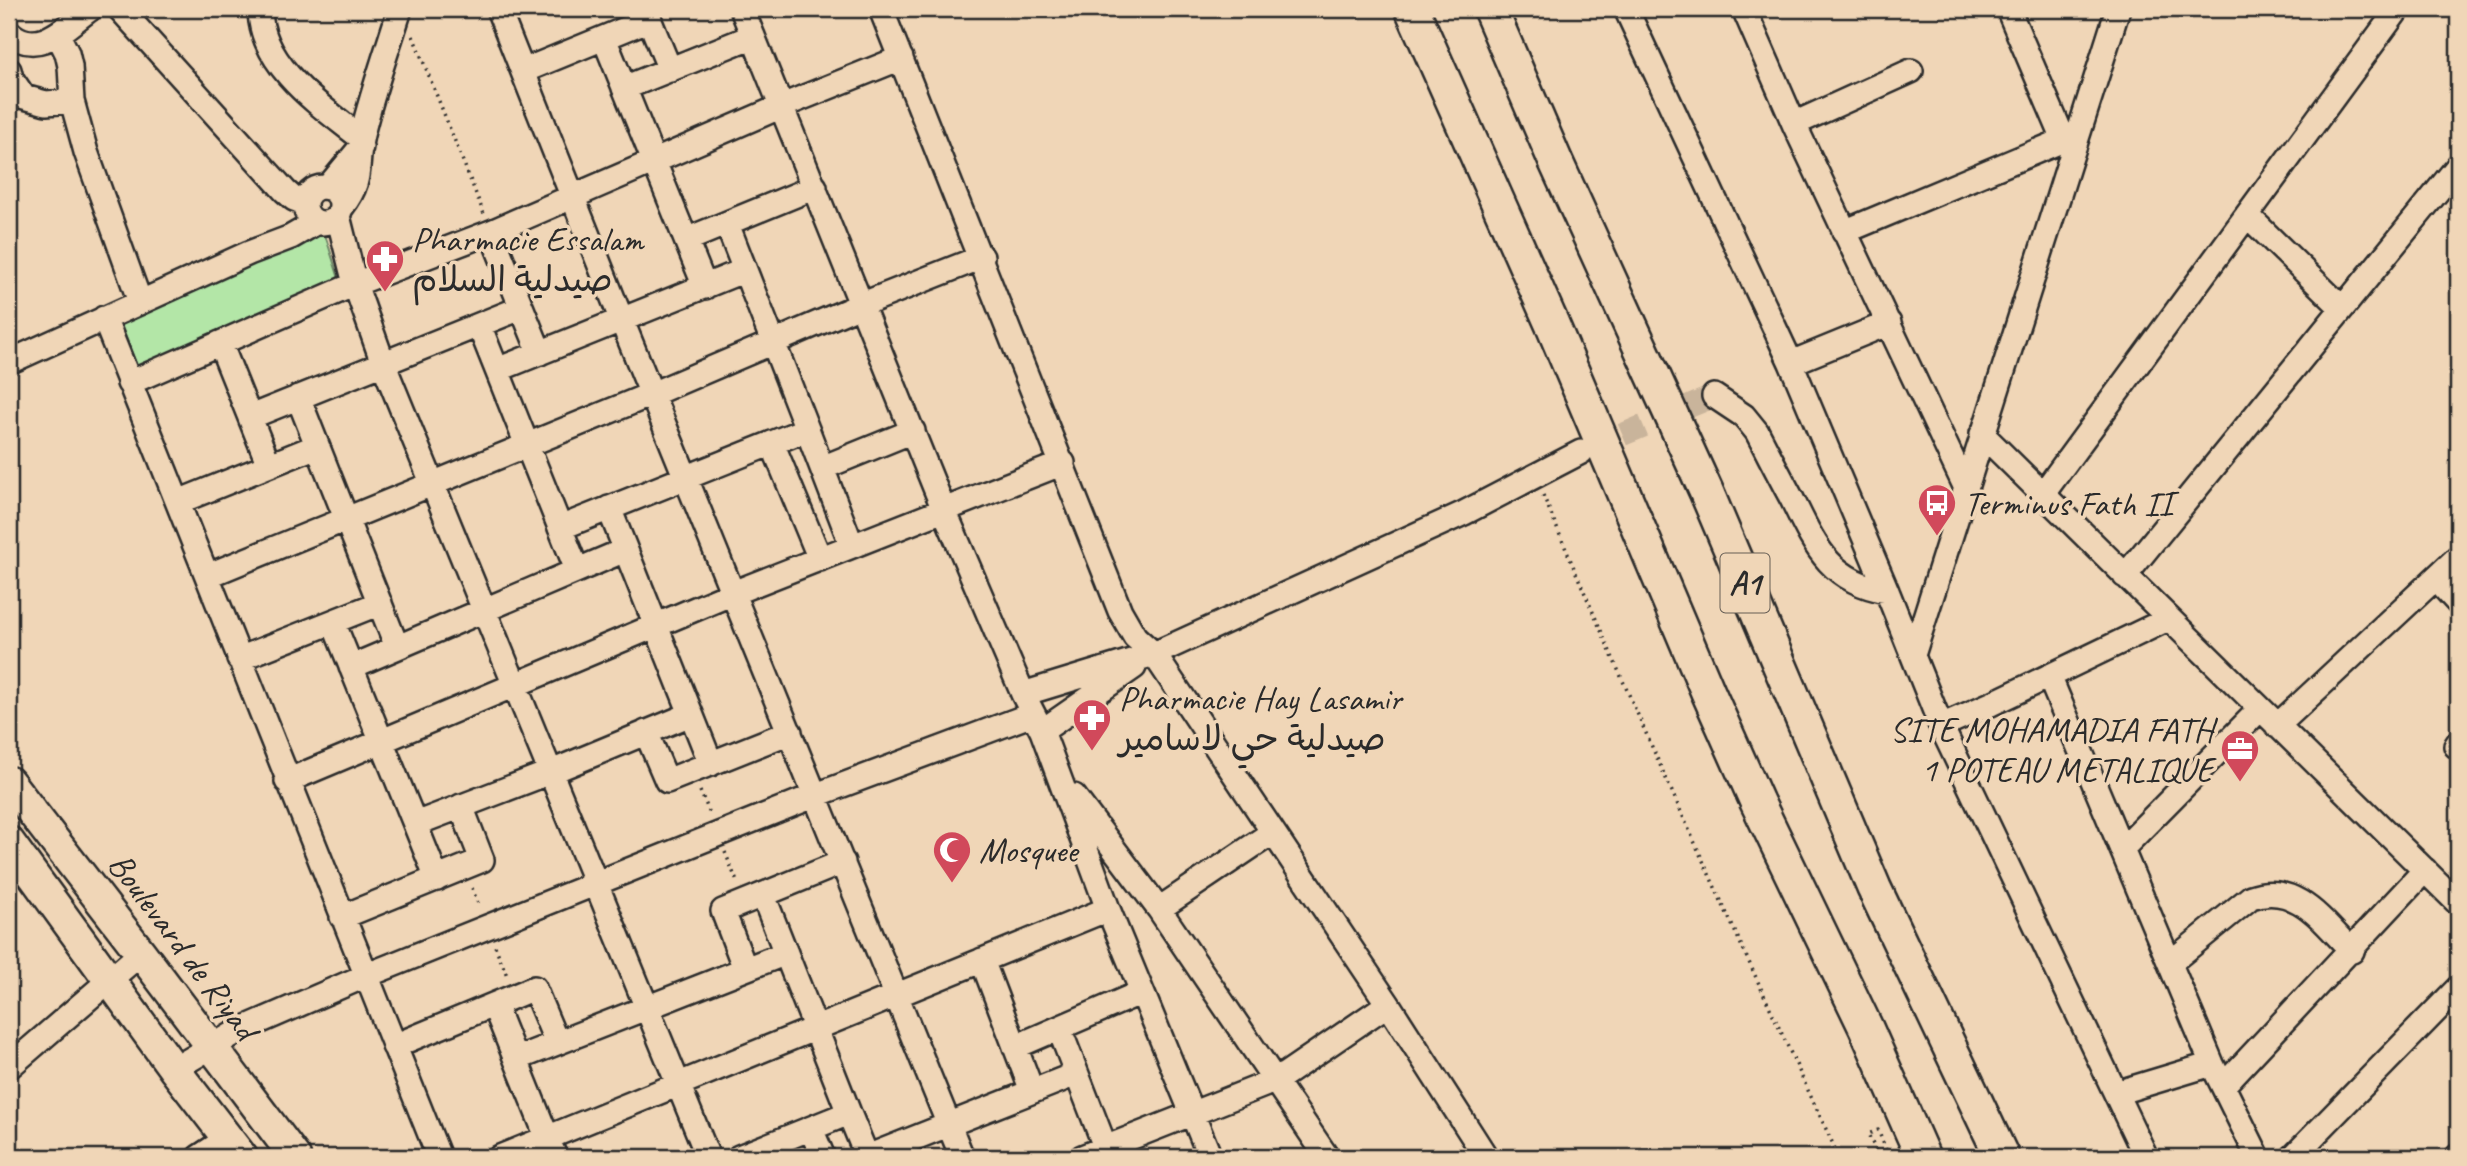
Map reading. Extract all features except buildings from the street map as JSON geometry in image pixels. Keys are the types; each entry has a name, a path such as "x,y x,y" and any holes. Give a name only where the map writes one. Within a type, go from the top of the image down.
{"highway":[{"name":"A1","path":"1412,9 1552,324 1708,692 1757,802 1866,1028 1923,1157"},
{"name":"A1","path":"1490,9 1555,160 1706,491 1874,887 2002,1157"}],"main road":[{"name":"Boulevard de Riyad","path":"9,782 295,1157"},
{"path":"9,842 174,1069 235,1147"}],"street":[{"path":"10,39 47,41 90,9"},
{"path":"120,9 285,191 322,214"},
{"path":"260,9 260,22 265,38 286,71 307,96 361,142"},
{"path":"9,362 249,253 322,214 355,187 359,173 361,142 400,9"},
{"path":"498,9 962,1157"},
{"path":"742,9 944,510 1060,777 1108,909 1210,1157"},
{"path":"881,9 982,257 1120,611 1135,636 1154,654 1388,1004 1486,1157"},
{"path":"1626,9 1791,363 1941,726 2146,1157"},
{"path":"2008,9 2071,137"},
{"path":"1913,655 2071,137 2118,9"},
{"path":"2042,495 2398,9"},
{"path":"1753,11 1794,124 1966,488"},
{"path":"523,71 604,38 647,14 670,70"},
{"path":"58,35 67,52 72,101 86,152 139,302"},
{"path":"624,88 754,36"},
{"path":"604,38 705,287"},
{"path":"129,383 220,343 352,273 491,232 782,106 901,58"},
{"path":"9,70 11,78 24,97 46,103 72,101"},
{"path":"1794,124 1910,71"},
{"path":"1844,232 2071,137"},
{"path":"361,142 327,188 315,189 322,214 352,273 383,363 708,1157"},
{"path":"2125,576 2458,166"},
{"path":"686,240 815,187"},
{"path":"2247,215 2342,308"},
{"path":"727,224 852,546"},
{"path":"491,232 540,353"},
{"path":"207,576 982,257"},
{"path":"497,370 745,270"},
{"path":"250,416 521,308"},
{"path":"104,318 286,780 439,1157"},
{"path":"1791,363 1889,323"},
{"path":"478,325 577,570"},
{"path":"220,343 269,465"},
{"path":"1714,396 1744,416 1757,432 1817,550 1851,580 1869,588 1887,591"},
{"path":"298,397 397,647"},
{"path":"560,528 807,429"},
{"path":"822,468 913,431"},
{"path":"1982,434 2458,903"},
{"path":"772,443 820,559"},
{"path":"178,502 317,446"},
{"path":"174,1069 240,1030 365,976 816,795 1033,713 1154,654 1464,513 1581,452"},
{"path":"286,780 733,593 1063,463"},
{"path":"608,508 711,764"},
{"path":"351,667 625,551"},
{"path":"2277,726 2458,557"},
{"path":"2436,579 2458,603"},
{"path":"239,659 380,603"},
{"path":"1941,726 2168,619"},
{"path":"333,622 437,878"},
{"path":"1033,713 1154,654"},
{"path":"2049,676 2212,1064 2258,1157"},
{"path":"2122,849 2260,709"},
{"path":"415,824 551,772 691,713"},
{"path":"646,732 667,781 790,732"},
{"path":"1060,777 1159,909 1327,1157"},
{"path":"342,917 482,860 461,806"},
{"path":"1159,909 1273,832"},
{"path":"746,969 723,911 843,862"},
{"path":"2223,1086 2425,870"},
{"path":"2170,963 2251,897 2263,892 2291,896 2312,911 2352,951"},
{"path":"763,895 867,1157 1076,1074"},
{"path":"500,1157 552,1148 679,1086 1108,909"},
{"path":"10,1062 141,953"},
{"path":"516,1059 786,953"},
{"path":"982,960 1032,1091"},
{"path":"394,1046 534,988 557,1043"},
{"path":"2293,1157 2458,988"},
{"path":"1015,1047 1142,992"},
{"path":"1082,1157 1108,1153 1192,1114 1277,1080 1388,1004"},
{"path":"494,1005 552,1148"},
{"path":"1059,1028 1108,1153"},
{"path":"2116,1093 2212,1064"},
{"path":"740,1157 849,1114"},
{"path":"811,1129 823,1157"},
{"path":"199,1157 235,1147"}],"path":[{"path":"412,34 491,232"},
{"path":"1536,477 1727,916 1839,1157"},
{"path":"1879,1157 1868,1134 1878,1130 1889,1157"}],"green space":[{"path":"320,219 342,288 139,371 120,322"}],"tunnel":[{"path":"1591,448 1714,396"}],"place":[{"name":"Pharmacie Essalam صيدلية السلام","path":"385,293"},
{"name":"Terminus Fath II","path":"1937,537"},
{"name":"Pharmacie Hay Lasamir صيدلية حي لاسامير","path":"1092,752"},
{"name":"SITE MOHAMADIA FATH 1 POTEAU METALIQUE","path":"2240,783"},
{"name":"Mosquee","path":"952,884"}]}
